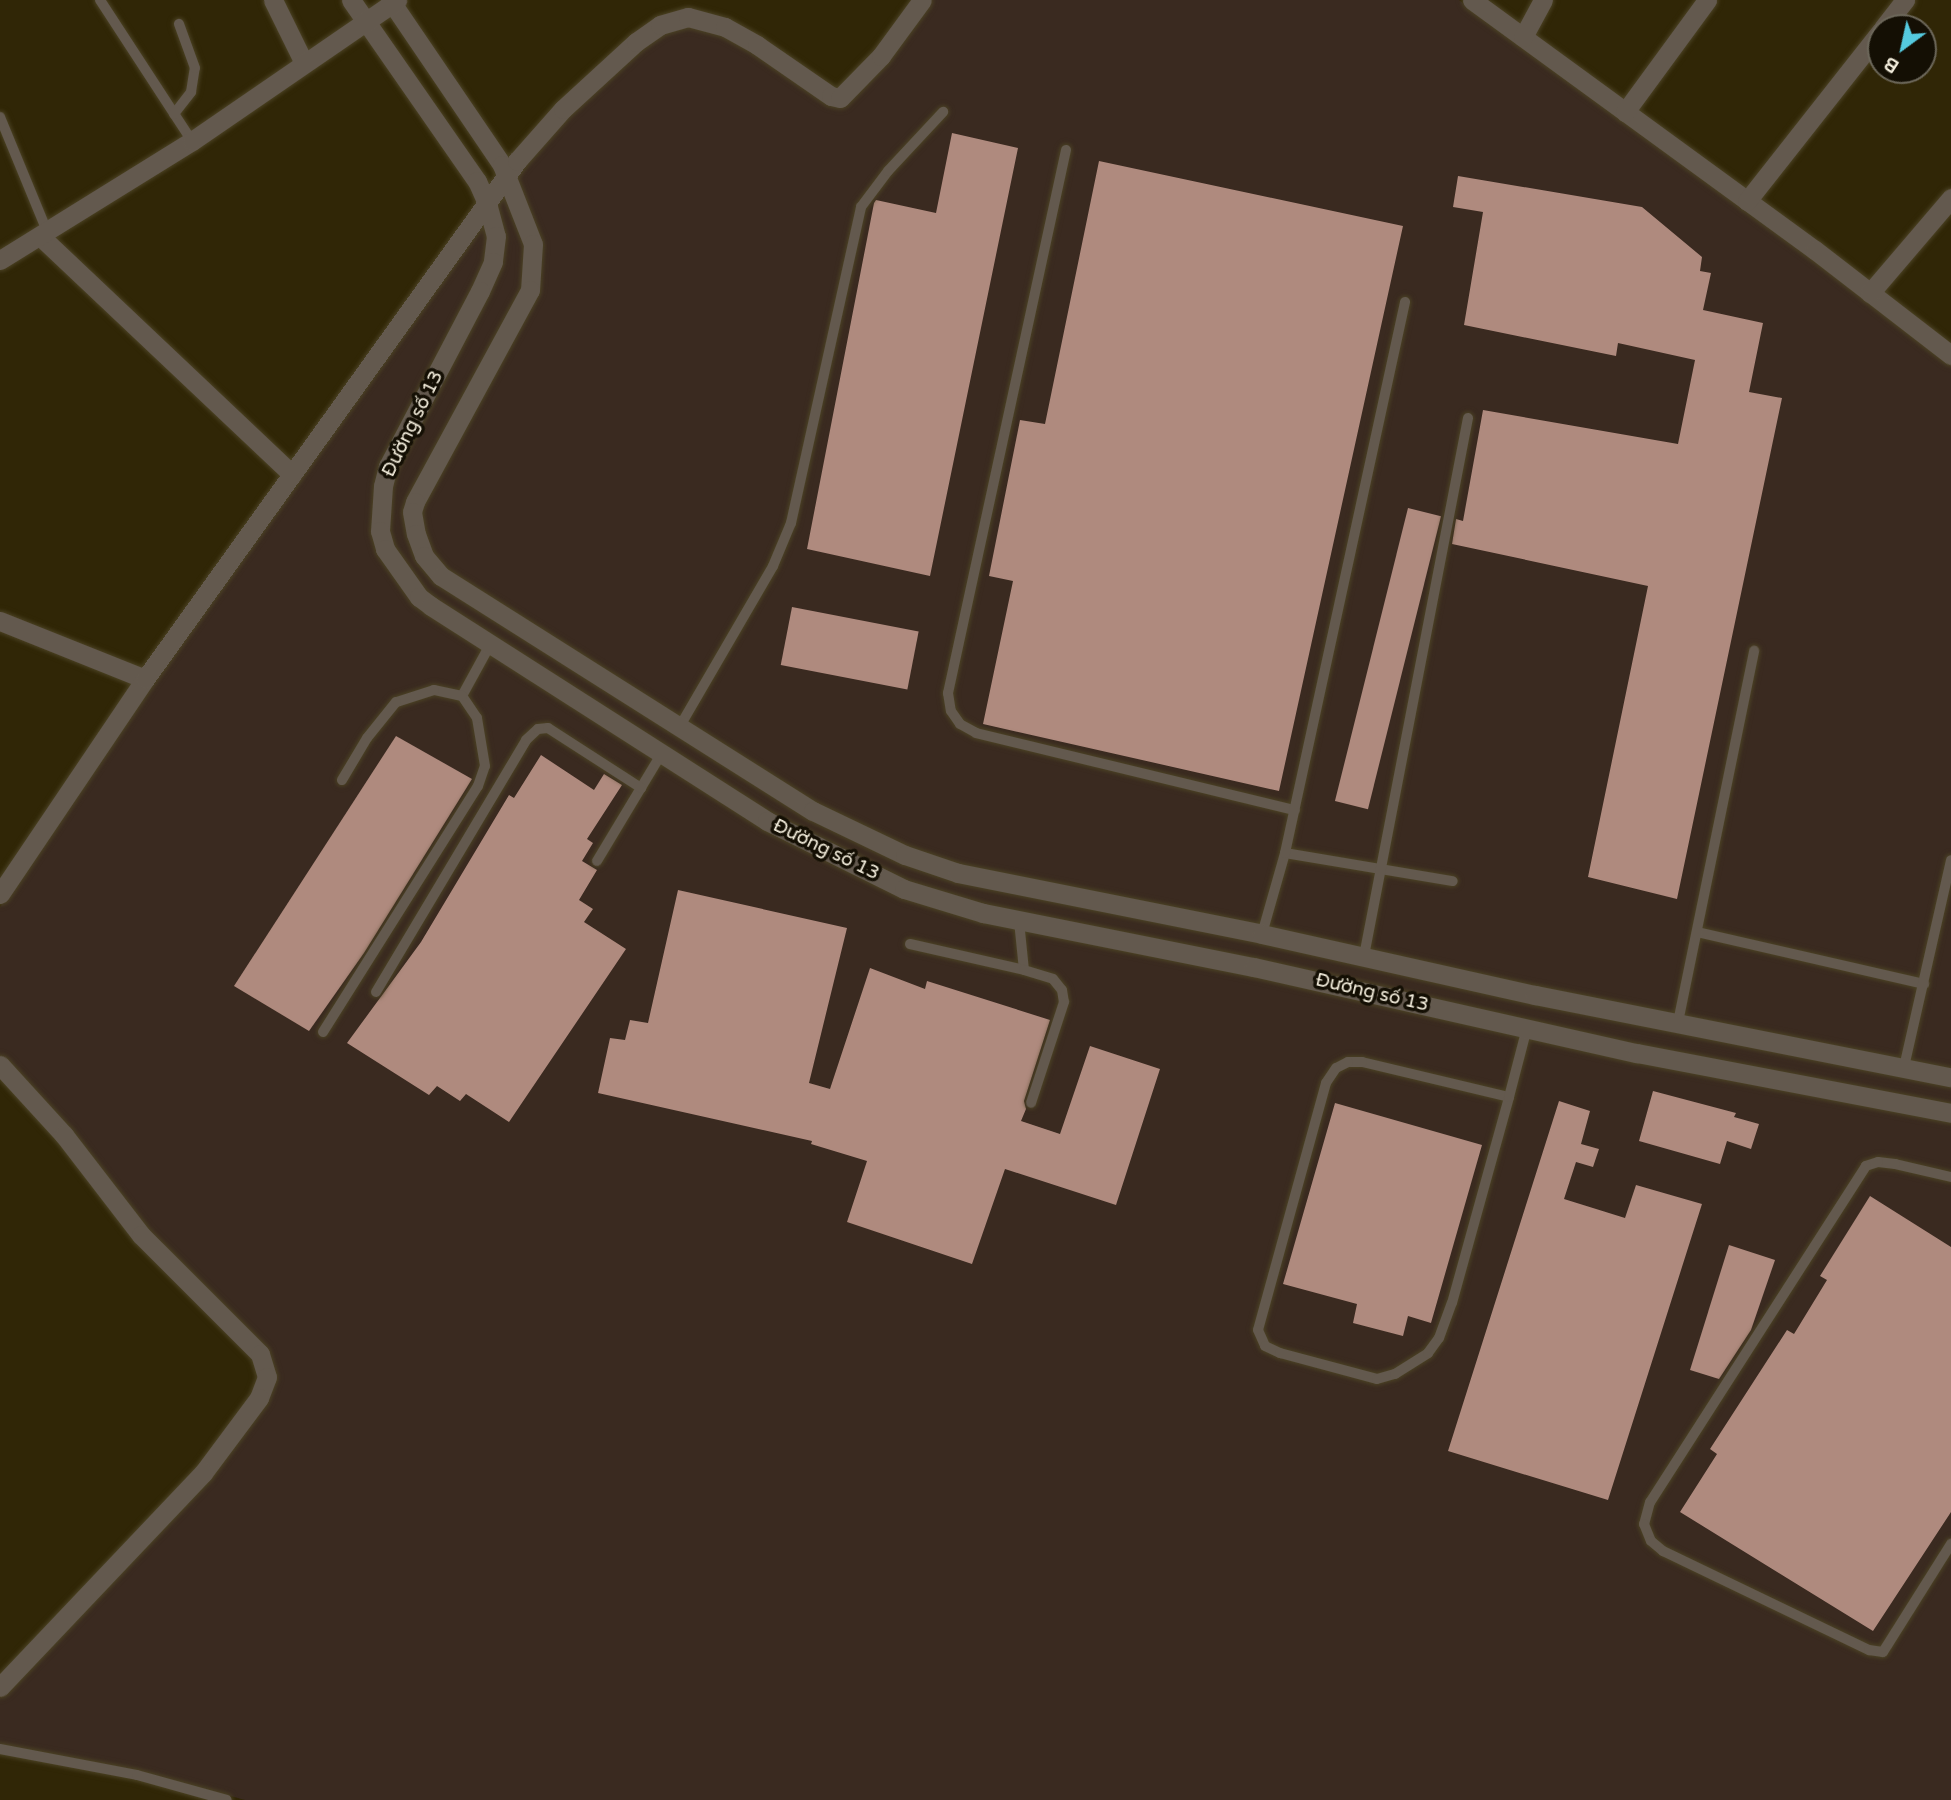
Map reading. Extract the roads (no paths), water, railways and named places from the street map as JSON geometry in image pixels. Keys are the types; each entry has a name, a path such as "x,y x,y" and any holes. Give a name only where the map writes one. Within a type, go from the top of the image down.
{"street":[{"path":"273,0 304,63"},
{"name":"Đường số 13","path":"351,0 477,181 487,203 496,236 493,262 388,466 379,507 380,531 385,549 419,597 767,821 904,889 1019,920 1254,967 1637,1053 1951,1113"},
{"path":"0,894 145,680 292,474 487,203 563,109 660,25 688,17 725,27 758,45 831,96 840,98 880,56 922,0"},
{"path":"1472,0 1748,201 1951,355"},
{"path":"1523,37 1543,0"},
{"path":"1625,112 1707,0"},
{"path":"1894,14 1905,0"},
{"path":"0,260 192,141 393,1"},
{"name":"Đường số 13","path":"393,1 507,177 533,244 530,290 412,512 424,556 441,576 813,811 905,855 958,873 1262,934 1535,995 1951,1077"},
{"path":"1748,201 1867,48"},
{"path":"1870,293 1951,198"},
{"path":"43,234 292,474"},
{"path":"385,549 416,534"},
{"path":"0,621 145,680"},
{"path":"662,753 680,726"},
{"path":"1254,967 1262,934"},
{"path":"1527,1028 1535,995"},
{"path":"0,1065 64,1135 141,1235 260,1354 267,1377 258,1398 203,1473 0,1687"}],"lane":[{"path":"100,0 192,141"},
{"path":"174,114 191,92 195,68 179,24"},
{"path":"680,726 773,566 791,523 861,207 888,171 943,112"},
{"path":"0,117 43,234"},
{"path":"1066,150 948,693 951,711 960,724 976,733 1295,810"},
{"path":"1262,934 1295,810 1405,302"},
{"path":"1364,956 1384,867 1468,418"},
{"path":"462,696 491,643"},
{"path":"1678,1022 1754,651"},
{"path":"323,1032 478,786 485,766 477,718 462,696 434,690 396,702 367,738 342,780"},
{"path":"376,992 526,740 538,729 548,729 640,788"},
{"path":"597,861 662,753"},
{"path":"1285,853 1384,867 1453,881"},
{"path":"1904,1067 1951,860"},
{"path":"1019,920 1024,970"},
{"path":"1697,932 1924,984"},
{"path":"910,944 1024,970 1053,979 1062,990 1064,1002 1031,1103"},
{"path":"1509,1097 1362,1062 1348,1062 1336,1068 1326,1083 1258,1330 1265,1346 1280,1353 1377,1379 1395,1374 1428,1353 1439,1338 1452,1303 1509,1097 1527,1028"},
{"path":"1951,1178 1895,1164 1878,1162 1866,1166 1650,1503 1644,1524 1651,1541 1663,1551 1869,1650 1883,1652 1951,1544"},
{"path":"0,1749 137,1775 227,1800"}]}
